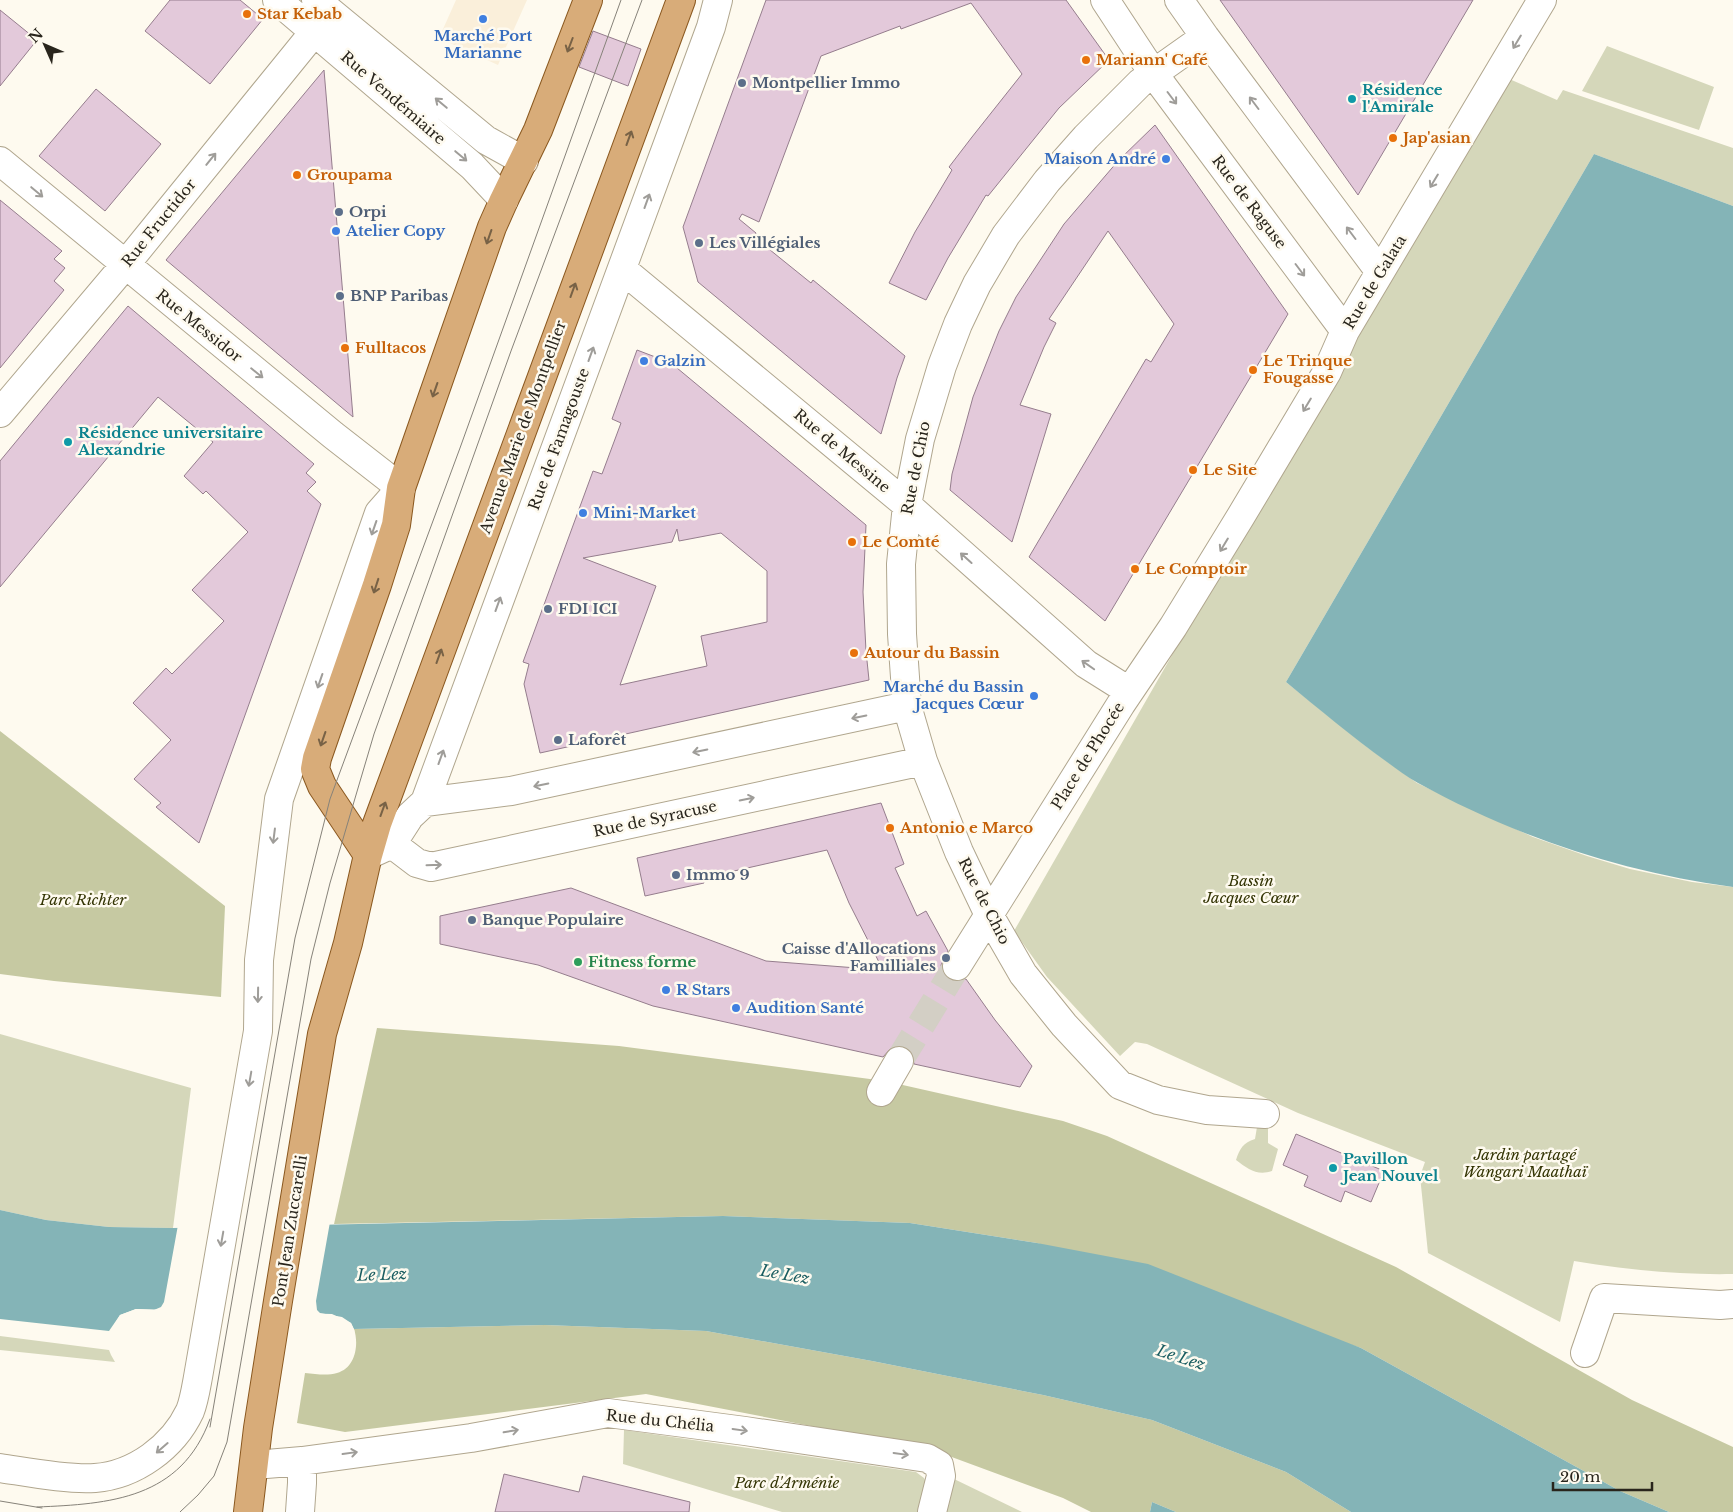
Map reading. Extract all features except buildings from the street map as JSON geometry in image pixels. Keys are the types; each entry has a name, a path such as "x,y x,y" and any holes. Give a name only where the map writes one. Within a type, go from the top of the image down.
{"main road":[{"path":"368,855 322,786 315,769 317,758 396,525 401,488 504,200 538,130 588,0"},
{"name":"Avenue Marie de Montpellier","path":"322,1034 348,943 368,855 387,796 681,0"},
{"name":"Pont Jean Zuccarelli","path":"248,1512 258,1428 322,1034"}],"street":[{"name":"Rue Vendémiaire","path":"277,0 472,166 504,200"},
{"name":"Rue Vendémiaire","path":"316,0 486,140 524,161"},
{"name":"Rue de Famagouste","path":"392,844 410,816 424,802 711,27 718,0"},
{"name":"Rue de Raguse","path":"1105,0 1153,73 1345,331"},
{"path":"1179,0 1380,272"},
{"name":"Rue de Galata","path":"1129,691 1173,627 1241,516 1327,372 1345,331 1542,0"},
{"name":"Rue Fructidor","path":"0,413 125,265 315,31"},
{"path":"1153,73 1205,37"},
{"name":"Rue de Chio","path":"1153,73 1140,83 1093,130 1047,181 1006,236 978,284 958,324 942,366 920,439 907,505 901,564 902,634 907,706 923,760 959,852 994,906 1023,974 1064,1025 1120,1085 1158,1100 1207,1110 1265,1114"},
{"name":"Rue Messidor","path":"0,160 333,436 401,488"},
{"name":"Rue de Messine","path":"622,269 907,505 1086,664 1129,691"},
{"path":"0,1468 54,1476 94,1478 114,1474 150,1458 164,1447 178,1432 190,1409 198,1378 258,1031 259,960 279,799 379,513 401,488"},
{"name":"Place de Phocée","path":"958,966 1129,691"},
{"path":"424,802 511,791 907,706"},
{"name":"Rue de Syracuse","path":"392,844 417,863 432,867 923,760"},
{"path":"368,855 392,844"},
{"path":"880,1092 899,1061"},
{"path":"1585,1353 1604,1298 1720,1305 1733,1304"},
{"name":"Rue du Chélia","path":"254,1465 302,1461 471,1438 608,1413 927,1458 939,1465 941,1476 932,1512"},
{"path":"300,1512 302,1461"}],"shaded area":[{"name":"Marché Port Marianne","path":"456,0 527,0 498,65 439,38"}],"green space":[{"path":"1607,46 1714,87 1699,130 1582,91"},
{"name":"Bassin Jacques Cœur","path":"1507,78 1557,100 1563,90 1733,148 1733,206 1594,154 1286,682 1367,747 1417,783 1533,837 1630,869 1692,882 1733,887 1733,1274 1693,1274 1654,1271 1574,1261 1560,1322 1428,1253 1420,1176 1425,1162 1298,1113 1147,1044 1135,1042 1120,1056 1047,977 1014,931 1379,294"},
{"name":"Parc Richter","path":"0,731 225,906 221,997 0,974"},
{"path":"377,1028 619,1046 885,1081 1063,1121 1107,1136 1396,1267 1632,1400 1733,1447 1733,1512 1669,1512 1620,1491 1361,1348 1037,1243 910,1223 723,1216 334,1224"},
{"path":"0,1034 191,1088 173,1228 109,1227 46,1220 0,1210"},
{"path":"1257,1127 1268,1128 1268,1143 1278,1149 1272,1171 1257,1172 1236,1160 1242,1146 1255,1139"},
{"path":"545,1325 706,1331 1043,1395 1152,1420 1286,1472 1351,1512 1176,1512 1152,1502 1150,1512 1091,1512 1063,1498 930,1449 646,1394 345,1432 297,1423 305,1373 333,1374 348,1366 352,1361 356,1348 354,1329"},
{"path":"0,1336 109,1350 115,1362 0,1350"},
{"name":"Parc d'Arménie","path":"624,1430 916,1472 926,1482 919,1512 782,1512 623,1464"},
{"path":"952,1478 1022,1512 944,1512"}],"water":[{"path":"1594,154 1733,206 1733,887 1651,872 1611,862 1571,850 1493,820 1406,776 1361,743 1286,682"},
{"name":"Le Lez","path":"0,1210 46,1220 109,1227 173,1228 723,1216 910,1223 1037,1243 1148,1264 1361,1348 1620,1491 1669,1512 1351,1512 1286,1472 1152,1420 1043,1395 706,1331 545,1325 354,1329 351,1323 332,1314 136,1309 120,1315 109,1331 0,1319"},
{"path":"1152,1502 1176,1512 1150,1512"}],"pier":[{"path":"330,1222 316,1301 317,1310 320,1313 342,1317 351,1323 355,1332 341,1319 320,1315 299,1319 284,1328 173,1326 153,1313 137,1312 121,1317 111,1333 109,1333 120,1315 136,1309 154,1310 161,1307 164,1302 178,1225"}],"tunnel":[{"path":"899,1061 957,966"}],"tram line":[{"path":"210,1427 295,938 330,799 460,448 621,0"},
{"path":"180,1512 214,1476 227,1442 311,959 330,883 374,734 511,351 642,0"},
{"path":"37,1507 64,1506 116,1499 140,1492 162,1481 181,1466 197,1446 210,1419"},
{"path":"0,1501 42,1508"}],"place":[{"name":"Star Kebab","path":"247,14"},
{"name":"Marché Port Marianne","path":"483,19"},
{"name":"Mariann' Café","path":"1086,60"},
{"name":"Montpellier Immo","path":"742,83"},
{"name":"Résidence l'Amirale","path":"1352,99"},
{"name":"Jap'asian","path":"1393,138"},
{"name":"Maison André","path":"1166,159"},
{"name":"Groupama","path":"297,175"},
{"name":"Orpi","path":"339,212"},
{"name":"Atelier Copy","path":"336,231"},
{"name":"Les Villégiales","path":"699,243"},
{"name":"BNP Paribas","path":"340,296"},
{"name":"Fulltacos","path":"345,348"},
{"name":"Galzin","path":"644,361"},
{"name":"Le Trinque Fougasse","path":"1253,370"},
{"name":"Résidence universitaire Alexandrie","path":"68,442"},
{"name":"Le Site","path":"1193,470"},
{"name":"Mini-Market","path":"583,513"},
{"name":"Le Comté","path":"852,542"},
{"name":"Le Comptoir","path":"1135,569"},
{"name":"FDI ICI","path":"548,609"},
{"name":"Autour du Bassin","path":"854,653"},
{"name":"Marché du Bassin Jacques Cœur","path":"1034,696"},
{"name":"Laforêt","path":"558,740"},
{"name":"Antonio e Marco","path":"890,828"},
{"name":"Immo 9","path":"676,875"},
{"name":"Banque Populaire","path":"472,920"},
{"name":"Caisse d'Allocations Familliales","path":"946,958"},
{"name":"Fitness forme","path":"578,962"},
{"name":"R Stars","path":"666,990"},
{"name":"Audition Santé","path":"736,1008"},
{"name":"Pavillon Jean Nouvel","path":"1333,1168"}],"park label":[{"name":"Jardin partagé Wangari Maathaï","path":"1525,1164"}]}
